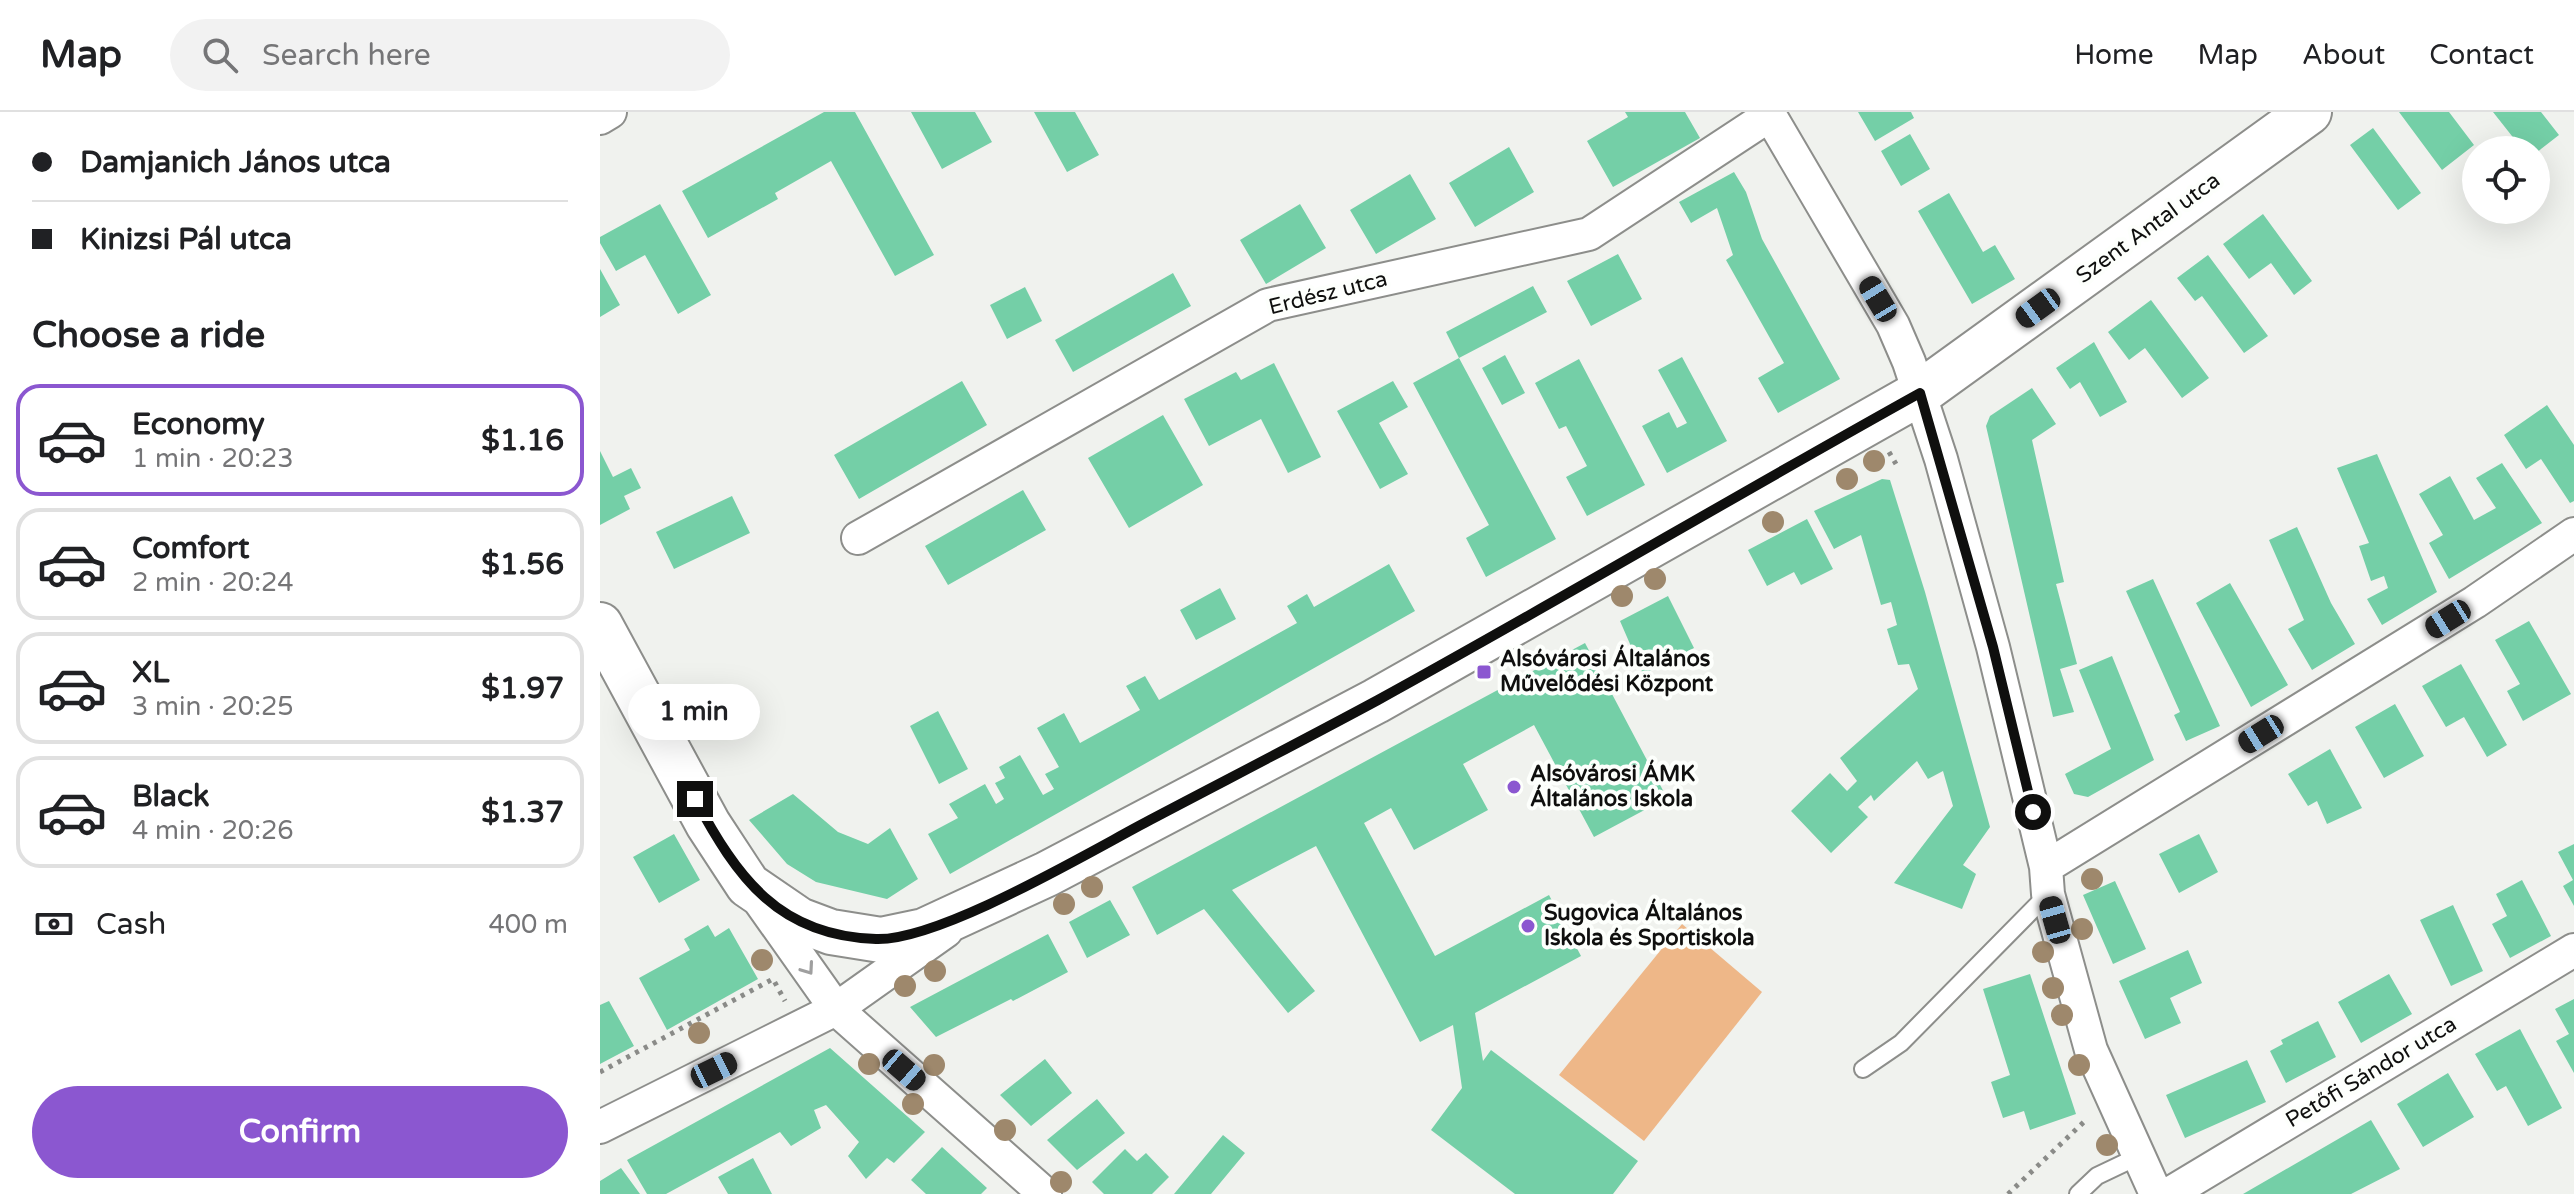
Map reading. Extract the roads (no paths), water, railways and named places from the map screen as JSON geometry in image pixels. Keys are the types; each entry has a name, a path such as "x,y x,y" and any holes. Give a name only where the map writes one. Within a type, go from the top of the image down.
{"main road":[{"name":"Szent Antal utca","path":"748,885 799,920 856,938 881,940 924,931 982,906 1376,701 1920,393 2309,112"},
{"path":"600,625 708,824 748,885"}],"street":[{"path":"600,118 610,112"},
{"path":"1769,114 1893,325 1920,393 1993,647 2047,881 2091,1050 2156,1194"},
{"name":"Erdész utca","path":"858,538 1268,305 1589,234 1769,114"},
{"path":"2047,881 2574,534"},
{"path":"748,885 836,1009 1045,1194"},
{"name":"Szent Antal utca","path":"600,1127 836,1009 982,906"},
{"name":"Petőfi Sándor utca","path":"2169,1194 2574,950"}],"lane":[{"path":"1863,1069 1901,1043 2047,881"},
{"path":"2078,1194 2097,1176 2139,1156"}],"place":[{"name":"Alsóvárosi Általános Művelődési Központ","path":"1484,672"},
{"name":"Alsóvárosi ÁMK Általános Iskola","path":"1514,787"},
{"name":"Sugovica Általános Iskola és Sportiskola","path":"1528,926"}]}
